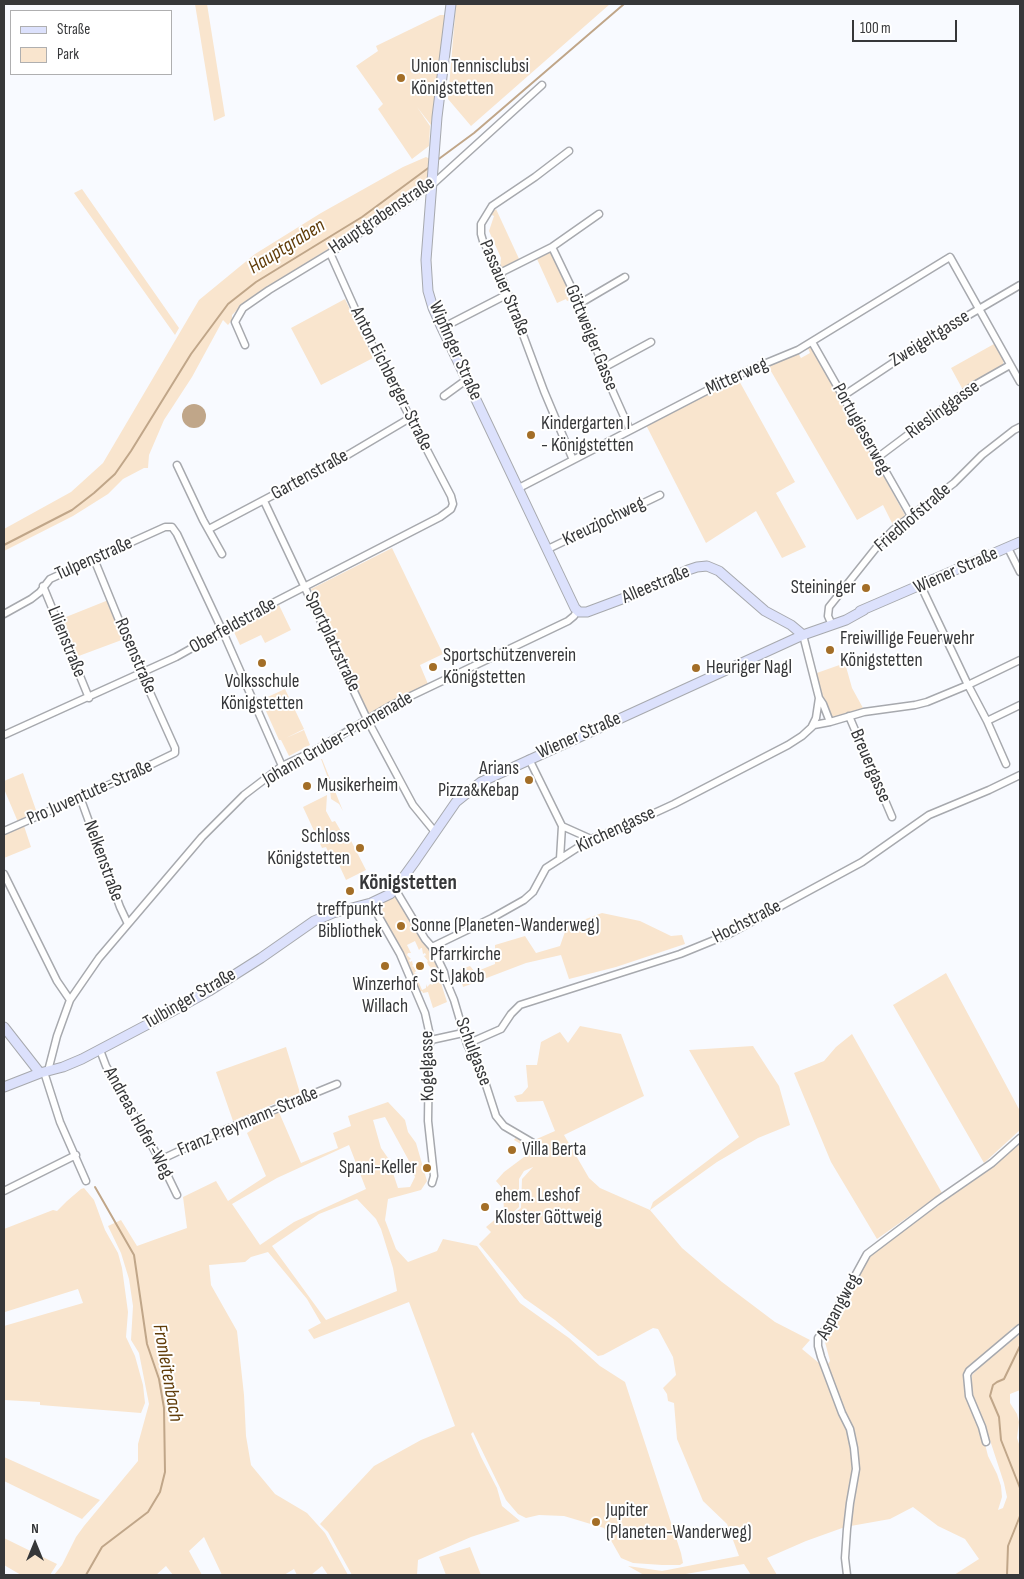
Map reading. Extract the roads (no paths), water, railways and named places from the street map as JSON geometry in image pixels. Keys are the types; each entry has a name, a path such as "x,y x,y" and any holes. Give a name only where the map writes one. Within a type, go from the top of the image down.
{"main road":[{"name":"Wipfinger Straße","path":"451,7 437,117 427,244 426,275 431,301 466,380 577,611"},
{"name":"Wiener Straße","path":"396,889 456,802 486,779 830,622 851,618 864,610 1020,542"},
{"name":"Alleestraße","path":"577,611 582,613 588,612 630,596 688,570 707,566 722,574 765,611 794,627 803,635"},
{"name":"Tulbinger Straße","path":"4,1087 44,1072 63,1068 100,1050 209,991 314,921 333,913 371,903 396,889"},
{"path":"4,1027 44,1072"}],"street":[{"name":"Hauptgrabenstraße","path":"245,345 235,322 243,308 330,253 433,182 542,85"},
{"name":"Passauer Straße","path":"569,151 492,206 481,224 483,241 500,273 544,391 573,460"},
{"path":"500,273 552,247 599,214"},
{"name":"Göttweiger Gasse","path":"552,247 579,304 603,368 630,430"},
{"name":"Anton Eichberger-Straße","path":"330,253 365,331 451,496 453,504"},
{"name":"Mitterweg","path":"519,488 734,376 783,357 812,342 950,257 979,308"},
{"path":"579,304 625,277"},
{"name":"Zweigeltgasse","path":"843,396 938,333 1020,285"},
{"path":"442,328 508,294"},
{"path":"979,308 1020,382"},
{"path":"603,368 651,342"},
{"name":"Portugieserweg","path":"812,342 910,516"},
{"name":"Rieslinggasse","path":"877,458 973,386 1010,365"},
{"path":"444,396 466,380"},
{"name":"Gartenstraße","path":"209,529 264,501 410,418"},
{"name":"Friedhofstraße","path":"830,622 827,613 829,607 876,548 893,530 954,483 982,455 1020,427"},
{"path":"177,465 222,554"},
{"name":"Kreuzjochweg","path":"548,549 660,495"},
{"name":"Sportplatzstraße","path":"264,501 306,586 368,721 413,805 436,832"},
{"name":"Oberfeldstraße","path":"4,735 142,674 440,517 451,509 453,504"},
{"name":"Tulpenstraße","path":"4,614 32,599 50,579 165,527 172,527 223,632"},
{"path":"1008,548 1020,572"},
{"name":"Rosenstraße","path":"94,559 175,748 175,753"},
{"name":"Lilienstraße","path":"43,586 90,698"},
{"path":"921,586 1006,764"},
{"name":"Johann Gruber-Promenade","path":"44,1072 70,1000 99,958 142,906 216,823 244,795 282,766 314,751 368,721 392,705 568,621 577,611"},
{"path":"223,632 282,766"},
{"path":"803,635 818,698 817,714 812,726"},
{"name":"Kirchengasse","path":"432,947 524,900 533,892 546,868 591,839 624,827 665,808 788,745 802,736 812,726 881,708 916,705 968,685 1020,660"},
{"path":"818,698 823,704 830,722"},
{"path":"987,721 1020,705"},
{"name":"Breuergasse","path":"848,716 892,816"},
{"name":"Pro Juventute-Straße","path":"4,831 175,753"},
{"path":"529,759 562,826 560,859"},
{"name":"Hochstraße","path":"467,1044 501,1029 520,1005 680,954 729,934 869,858 929,815 990,790 1020,775"},
{"name":"Nelkenstraße","path":"80,797 128,924"},
{"path":"562,826 591,839"},
{"path":"4,874 57,980 70,1000"},
{"name":"Schulgasse","path":"396,889 425,939 432,947 444,972 463,1033 485,1082 496,1116 504,1126 533,1143"},
{"name":"Kogelgasse","path":"371,903 400,954 425,1013 431,1040 429,1048 428,1120 434,1176 432,1184"},
{"path":"431,1040 463,1033"},
{"name":"Andreas Hofer-Weg","path":"100,1050 117,1087 160,1160 177,1195"},
{"path":"44,1072 60,1122 86,1181"},
{"name":"Franz Preymann-Straße","path":"160,1160 215,1134 337,1084"},
{"name":"Aspangweg","path":"847,1575 845,1558 850,1503 856,1469 854,1448 850,1429 821,1357 818,1338 826,1329 868,1254 937,1201 992,1163 1020,1138"},
{"path":"4,1191 76,1155"},
{"path":"986,1442 969,1396 968,1373 1020,1328"}],"waterway":[{"name":"Hauptgraben","path":"436,161 474,133 624,4"},
{"name":"Hauptgraben","path":"4,545 72,510 115,474 191,354 228,304 256,282 362,217 431,166"},
{"name":"Fronleitenbach","path":"86,1575 102,1547 148,1512 160,1492 165,1472 164,1408 159,1379 147,1344 134,1255 95,1187"},
{"path":"1020,1346 1004,1379 993,1385 990,1396 999,1417 1001,1440 1020,1488"},
{"path":"1007,1575 1008,1546 1020,1516"}],"place":[{"name":"Union Tennisclubsi Königstetten","path":"401,78"},
{"name":"Kindergarten I - Königstetten","path":"531,435"},
{"name":"Steininger","path":"866,588"},
{"name":"Freiwillige Feuerwehr Königstetten","path":"830,650"},
{"name":"Volksschule Königstetten","path":"262,663"},
{"name":"Sportschützenverein Königstetten","path":"433,667"},
{"name":"Heuriger Nagl","path":"696,668"},
{"name":"Arians Pizza&Kebap","path":"529,780"},
{"name":"Musikerheim","path":"307,786"},
{"name":"Schloss Königstetten","path":"360,848"},
{"name":"treffpunkt Bibliothek","path":"350,891"},
{"name":"Sonne (Planeten-Wanderweg)","path":"401,926"},
{"name":"Winzerhof Willach","path":"385,966"},
{"name":"Pfarrkirche St. Jakob","path":"420,966"},
{"name":"Villa Berta","path":"512,1150"},
{"name":"Spani-Keller","path":"427,1168"},
{"name":"ehem. Leshof Kloster Göttweig","path":"485,1207"},
{"name":"Jupiter (Planeten-Wanderweg)","path":"596,1522"}],"district":[{"name":"Königstetten","path":"408,884"}]}
